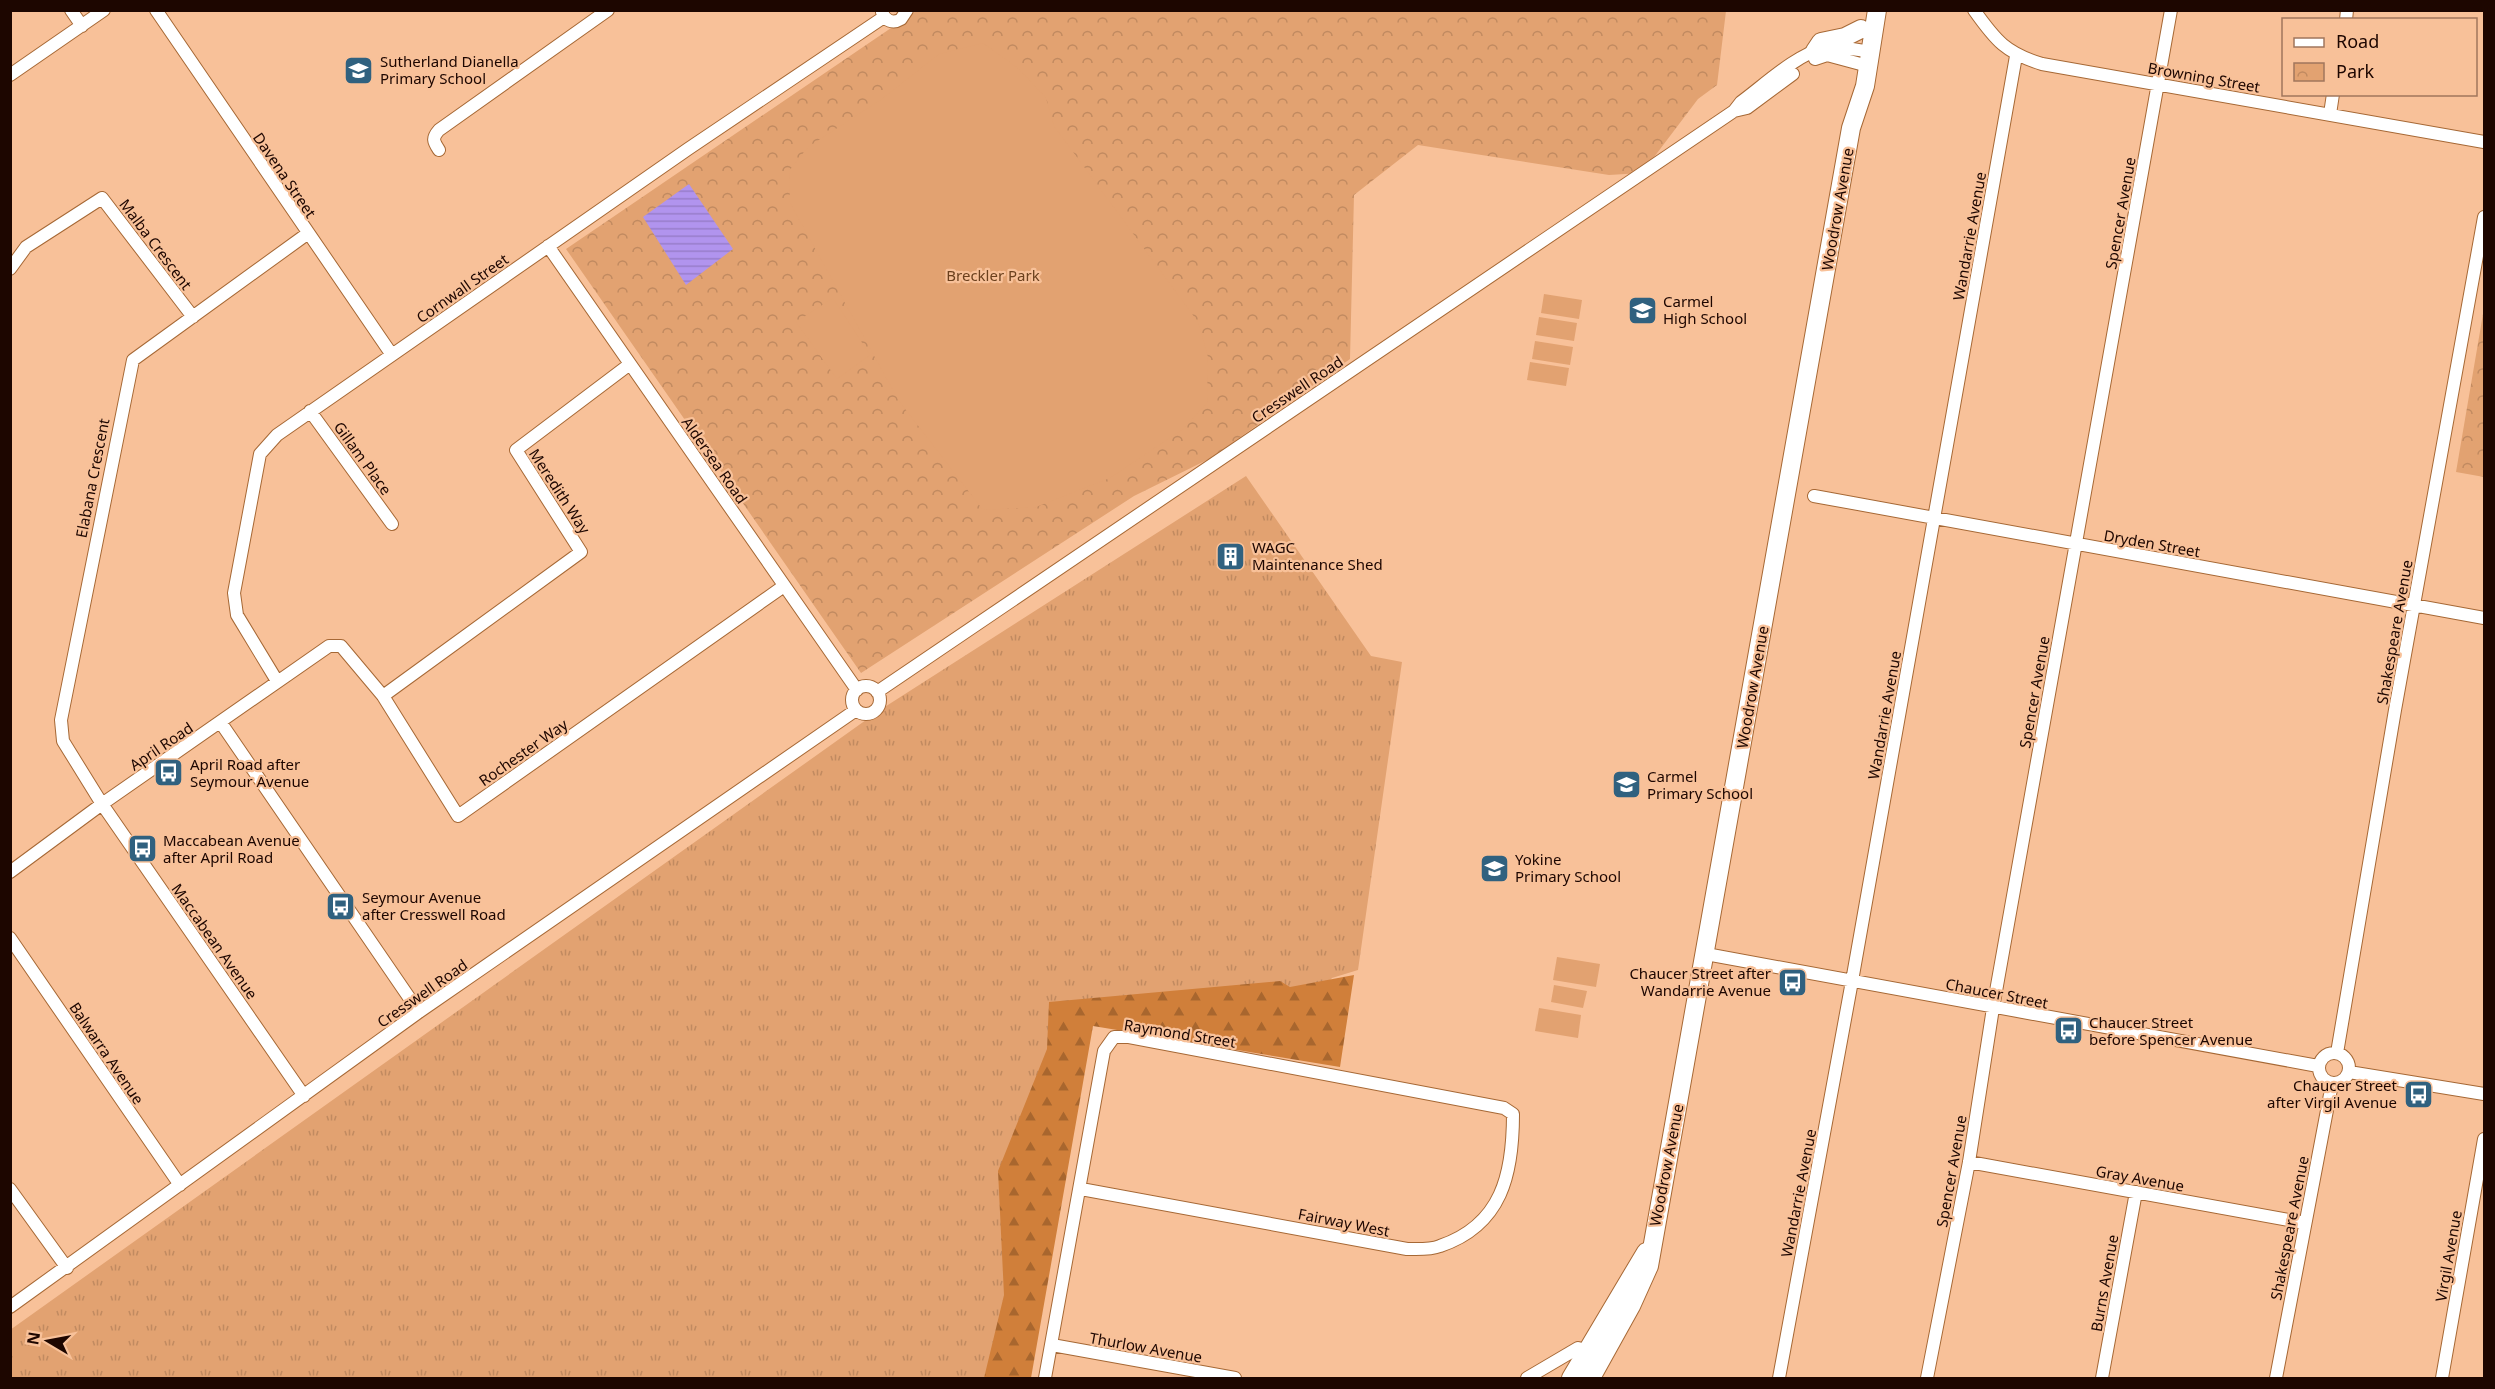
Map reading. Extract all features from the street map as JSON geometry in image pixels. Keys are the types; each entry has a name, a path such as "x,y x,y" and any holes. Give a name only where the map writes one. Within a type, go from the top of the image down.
{"main road":[{"name":"Woodrow Avenue","path":"1863,58 1862,29 1865,10"},
{"name":"Woodrow Avenue","path":"1592,1378 1643,1281 1651,1245 1706,954 1863,58 1877,10"},
{"path":"1815,51 1821,42 1845,37 1862,29"},
{"name":"Woodrow Avenue","path":"1571,1378 1651,1245"}],"street":[{"path":"71,10 82,26"},
{"path":"10,75 104,10"},
{"name":"Davena Street","path":"156,10 307,234 392,355"},
{"path":"439,150 434,142 434,136 439,130 608,10"},
{"name":"Cornwall Street","path":"277,681 237,615 234,593 260,454 277,435 883,14 890,21 898,21 907,10"},
{"name":"Browning Street","path":"1974,10 1992,35 2016,56 2042,64 2484,142"},
{"name":"Spencer Avenue","path":"1927,1378 1969,1162 1993,1008 2171,10"},
{"name":"Cresswell Road","path":"10,1307 419,1012 856,710 865,714 874,711 879,702 877,692 1734,111 1748,96 1815,51 1835,47 1863,58"},
{"name":"Cresswell Road","path":"1734,111 1747,108 1814,60 1827,56 1863,58"},
{"name":"Wandarrie Avenue","path":"1779,1378 2016,56"},
{"path":"2330,114 2333,96"},
{"name":"Malba Crescent","path":"10,270 26,247 102,198 193,317"},
{"name":"Shakespeare Avenue","path":"2337,1053 2413,606 2484,217"},
{"name":"Elabana Crescent","path":"102,804 63,741 61,720 133,360 307,234"},
{"name":"Aldersea Road","path":"548,246 857,690"},
{"name":"Meredith Way","path":"383,696 581,552 516,450 630,364"},
{"name":"Gillam Place","path":"310,411 392,524"},
{"name":"Dryden Street","path":"1814,496 2484,618"},
{"name":"Rochester Way","path":"329,646 341,646 383,696 458,816 784,586"},
{"name":"April Road","path":"10,872 102,804 329,646"},
{"path":"856,710 852,700 857,690 865,687 877,692"},
{"path":"220,723 419,1012"},
{"name":"Maccabean Avenue","path":"102,804 304,1096"},
{"name":"Balwarra Avenue","path":"10,938 180,1185"},
{"name":"Chaucer Street","path":"1706,954 2318,1066"},
{"name":"Raymond Street","path":"1045,1378 1081,1189 1104,1051 1114,1037 1129,1037 1504,1108 1513,1114"},
{"path":"2329,1053 2337,1053 2344,1057 2349,1071 2339,1083 2332,1084 2324,1081 2318,1066 2322,1058 2329,1053"},
{"path":"2349,1071 2484,1094"},
{"name":"Shakespeare Avenue","path":"2276,1378 2332,1084"},
{"name":"Fairway West","path":"1081,1189 1407,1250 1438,1247 1464,1235 1490,1216 1506,1179 1513,1138 1513,1114"},
{"name":"Virgil Avenue","path":"2442,1378 2484,1139"},
{"name":"Gray Avenue","path":"1969,1162 2305,1223"},
{"path":"10,1189 67,1268"},
{"name":"Burns Avenue","path":"2102,1378 2136,1192"},
{"name":"Thurlow Avenue","path":"1052,1345 1235,1378"},
{"path":"1527,1378 1578,1348 1586,1350"}],"green space":[{"name":"Breckler Park","path":"916,11 1726,11 1717,85 1698,99 1642,173 1609,175 1418,145 1354,195 1350,359 1211,458 1134,496 861,673 566,249"},
{"path":"983,43 1019,69 1046,98 1054,126 1198,322 1208,357 1207,403 1183,429 1110,478 1036,507 983,510 899,401 790,203 789,171 808,147 882,99 939,54"},
{"path":"1544,294 1582,300 1579,319 1541,313"},
{"path":"833,298 870,355 837,379 796,322"},
{"path":"2484,308 2484,477 2456,472"},
{"path":"1539,317 1577,323 1574,341 1536,335"},
{"path":"1535,341 1573,347 1570,365 1532,359"},
{"path":"1530,362 1569,368 1566,386 1527,380"},
{"path":"1246,476 1371,656 1402,662 1358,970 1332,978 1314,999 1085,1015 1024,1378 11,1378 10,1330 880,710"},
{"path":"1557,957 1600,964 1596,987 1553,980"},
{"path":"1354,975 1340,1067 1093,1026 1031,1378 984,1378 1004,1295 998,1171 1047,1049 1049,1002 1280,981 1290,987"},
{"path":"1554,985 1587,991 1583,1008 1551,1002"},
{"path":"1539,1008 1581,1015 1578,1038 1535,1031"}],"shaded area":[{"path":"689,184 733,249 686,285 643,217"}],"place":[{"name":"Sutherland Dianella Primary School","path":"359,70"},
{"name":"Carmel High School","path":"1642,310"},
{"name":"WAGC Maintenance Shed","path":"1231,556"},
{"name":"April Road after Seymour Avenue","path":"169,773"},
{"name":"Carmel Primary School","path":"1626,785"},
{"name":"Maccabean Avenue after April Road","path":"142,849"},
{"name":"Yokine Primary School","path":"1494,868"},
{"name":"Seymour Avenue after Cresswell Road","path":"341,906"},
{"name":"Chaucer Street after Wandarrie Avenue","path":"1792,982"},
{"name":"Chaucer Street before Spencer Avenue","path":"2068,1031"},
{"name":"Chaucer Street after Virgil Avenue","path":"2418,1094"}]}
